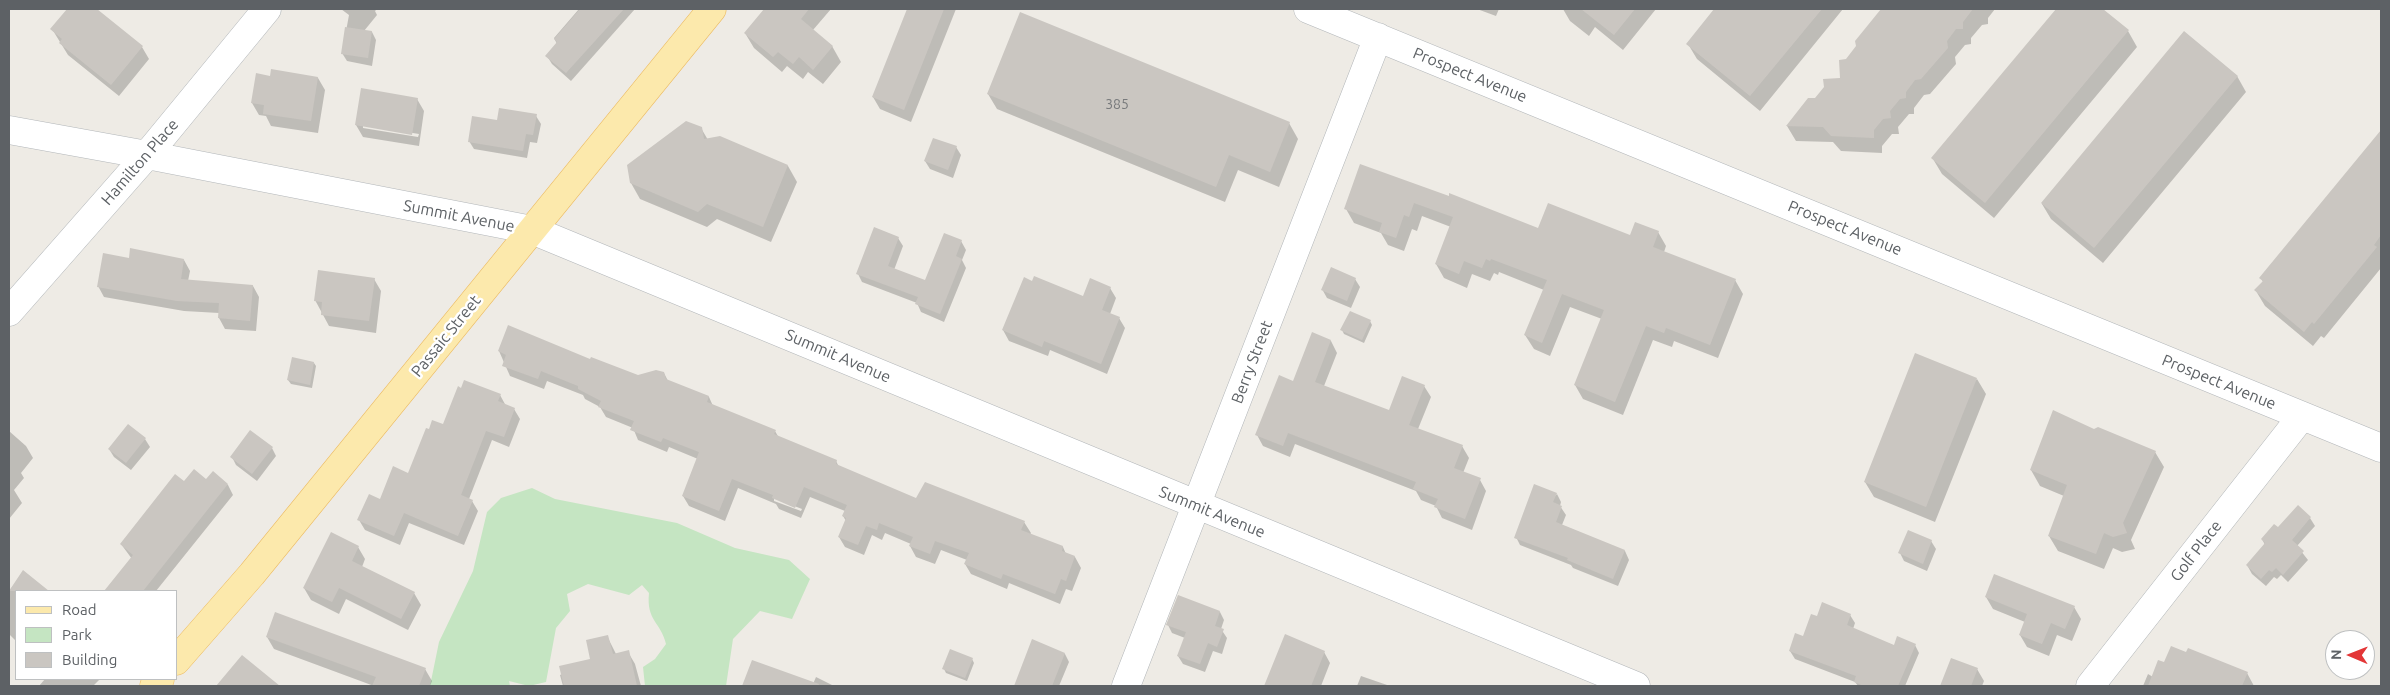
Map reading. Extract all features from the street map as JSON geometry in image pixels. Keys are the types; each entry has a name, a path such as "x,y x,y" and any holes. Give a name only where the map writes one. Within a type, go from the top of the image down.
{"main road":[{"name":"Passaic Street","path":"178,659 252,574 712,9"}],"street":[{"name":"Hamilton Place","path":"9,312 147,154 267,9"},
{"name":"Prospect Avenue","path":"1308,9 2381,448"},
{"name":"Berry Street","path":"1126,686 1378,37"},
{"name":"Summit Avenue","path":"9,130 147,154 532,230 1636,686"},
{"name":"Golf Place","path":"2090,686 2302,416"}],"green space":[{"path":"532,488 555,499 677,523 735,548 789,560 810,579 792,619 760,611 733,639 726,686 645,686 643,667 655,659 666,644 650,610 649,593 642,585 629,595 588,584 567,594 570,611 556,628 546,682 529,686 509,681 510,686 430,686 439,642 473,571 487,512 501,498"}],"building":[{"path":"67,9 97,9 143,46 111,85 59,43 62,39 50,29"},
{"path":"580,9 624,9 566,73 545,56 557,42 554,39"},
{"path":"764,9 809,9 801,19 833,46 813,70 799,57 793,64 778,52 773,57 744,33"},
{"path":"907,9 944,9 904,110 872,97"},
{"path":"1581,9 1635,9 1614,35"},
{"path":"1714,9 1822,9 1750,96 1686,44"},
{"path":"1881,9 1973,9 1963,22 1963,29 1956,29 1947,41 1948,48 1921,79 1915,80 1906,92 1906,98 1900,99 1890,111 1891,118 1883,119 1874,130 1874,138 1831,136 1823,127 1786,126 1808,98 1815,98 1824,87 1823,79 1840,78 1839,60 1846,59 1856,46 1855,41"},
{"path":"2056,9 2103,9 2129,30 1985,203 1931,158"},
{"path":"1020,12 1290,122 1270,172 1229,155 1216,187 987,94"},
{"path":"345,27 372,31 368,58 341,54"},
{"path":"2184,31 2238,76 2094,248 2041,203"},
{"path":"271,69 318,77 311,121 263,114 264,105 251,103 256,73 270,76"},
{"path":"361,88 418,98 412,135 355,125"},
{"path":"499,108 537,114 533,135 526,134 523,151 468,142 472,116 497,120"},
{"path":"686,121 702,127 704,139 720,136 788,165 763,227 707,204 698,212 630,183 627,165"},
{"path":"2381,130 2381,235 2374,245 2377,247 2314,324 2312,322 2304,332 2254,290 2263,281 2259,278"},
{"path":"933,138 957,146 948,170 924,161"},
{"path":"1360,164 1449,196 1449,193 1538,228 1548,203 1630,235 1635,222 1659,231 1653,247 1736,279 1710,345 1666,328 1664,333 1646,326 1615,402 1574,385 1604,310 1562,294 1542,343 1524,335 1547,280 1491,259 1490,261 1486,259 1482,268 1464,261 1459,274 1435,264 1453,217 1414,203 1409,217 1404,215 1396,238 1379,232 1382,223 1344,209"},
{"path":"874,227 899,237 888,266 925,280 944,233 962,240 956,256 962,259 940,314 915,304 918,297 856,274"},
{"path":"130,248 184,259 181,279 253,285 250,321 218,318 219,303 177,301 97,287 103,253 129,258"},
{"path":"1331,267 1356,278 1347,301 1321,290"},
{"path":"318,270 375,278 369,321 321,315 322,302 314,301"},
{"path":"1034,276 1083,296 1090,278 1111,287 1102,310 1120,317 1101,364 1044,341 1042,347 1002,330 1024,277 1032,281"},
{"path":"1350,311 1371,320 1362,340 1340,330"},
{"path":"508,325 590,359 591,357 638,375 656,370 664,372 666,379 709,396 707,402 776,430 774,434 837,460 836,464 916,498 925,482 1025,521 1021,530 1063,546 1062,551 1075,556 1066,581 1061,579 1055,594 1003,574 1001,579 964,564 969,553 935,541 930,554 909,546 913,537 879,523 877,530 866,526 858,545 838,537 846,518 842,516 847,505 804,487 795,508 772,498 773,495 732,479 719,511 682,496 699,452 663,438 661,442 630,430 634,421 598,407 601,401 578,389 578,386 541,371 538,379 502,366 506,355 498,351"},
{"path":"1312,332 1331,340 1315,382 1389,410 1402,376 1425,385 1409,425 1463,445 1454,468 1481,478 1465,519 1434,507 1438,499 1413,489 1416,482 1288,433 1283,446 1255,435 1279,375 1293,381"},
{"path":"1915,353 1977,378 1926,507 1864,482"},
{"path":"292,357 314,362 310,385 287,380"},
{"path":"464,380 501,394 498,401 515,408 504,437 486,431 461,495 473,500 458,536 404,513 394,536 357,520 369,494 380,499 393,466 408,473 426,428 429,429 432,420 443,424 458,386 461,388"},
{"path":"2053,410 2094,429 2098,427 2156,451 2123,523 2127,533 2113,537 2104,533 2096,554 2048,536 2067,485 2030,470"},
{"path":"128,424 146,438 126,463 108,449"},
{"path":"250,430 273,447 252,474 230,457"},
{"path":"194,469 206,479 213,471 228,484 144,590 105,590 133,555 120,544 175,474 184,481"},
{"path":"1534,484 1557,493 1553,502 1562,506 1556,522 1625,550 1613,579 1567,560 1568,558 1514,538"},
{"path":"2298,505 2311,517 2292,540 2304,551 2283,575 2276,568 2272,572 2269,570 2261,579 2246,565 2265,543 2261,539 2274,524 2278,527"},
{"path":"1908,530 1932,540 1923,564 1898,553"},
{"path":"331,532 359,546 352,561 415,592 401,619 339,588 332,602 303,588"},
{"path":"23,570 48,590 15,590 9,591"},
{"path":"1994,574 2075,606 2065,629 2051,623 2042,644 2019,635 2027,614 1985,597"},
{"path":"1178,595 1220,611 1215,626 1224,629 1217,647 1208,643 1200,664 1177,656 1186,632 1166,625"},
{"path":"1822,602 1851,614 1847,625 1894,645 1897,636 1916,644 1898,686 1864,686 1854,682 1856,676 1789,651 1795,633 1803,636 1811,614 1817,616"},
{"path":"275,612 426,668 419,686 372,686 376,677 266,637"},
{"path":"1285,634 1325,651 1311,686 1264,686"},
{"path":"608,635 613,654 629,650 637,686 564,686 559,666 590,659 586,640"},
{"path":"1032,639 1065,653 1052,686 1014,686"},
{"path":"2171,646 2186,652 2188,648 2248,672 2242,686 2148,686 2158,660 2164,662"},
{"path":"950,649 973,658 965,678 942,669"},
{"path":"242,655 280,686 216,686"},
{"path":"1951,658 1978,668 1971,686 1940,686"},
{"path":"752,660 819,684 818,686 742,686"}]}
